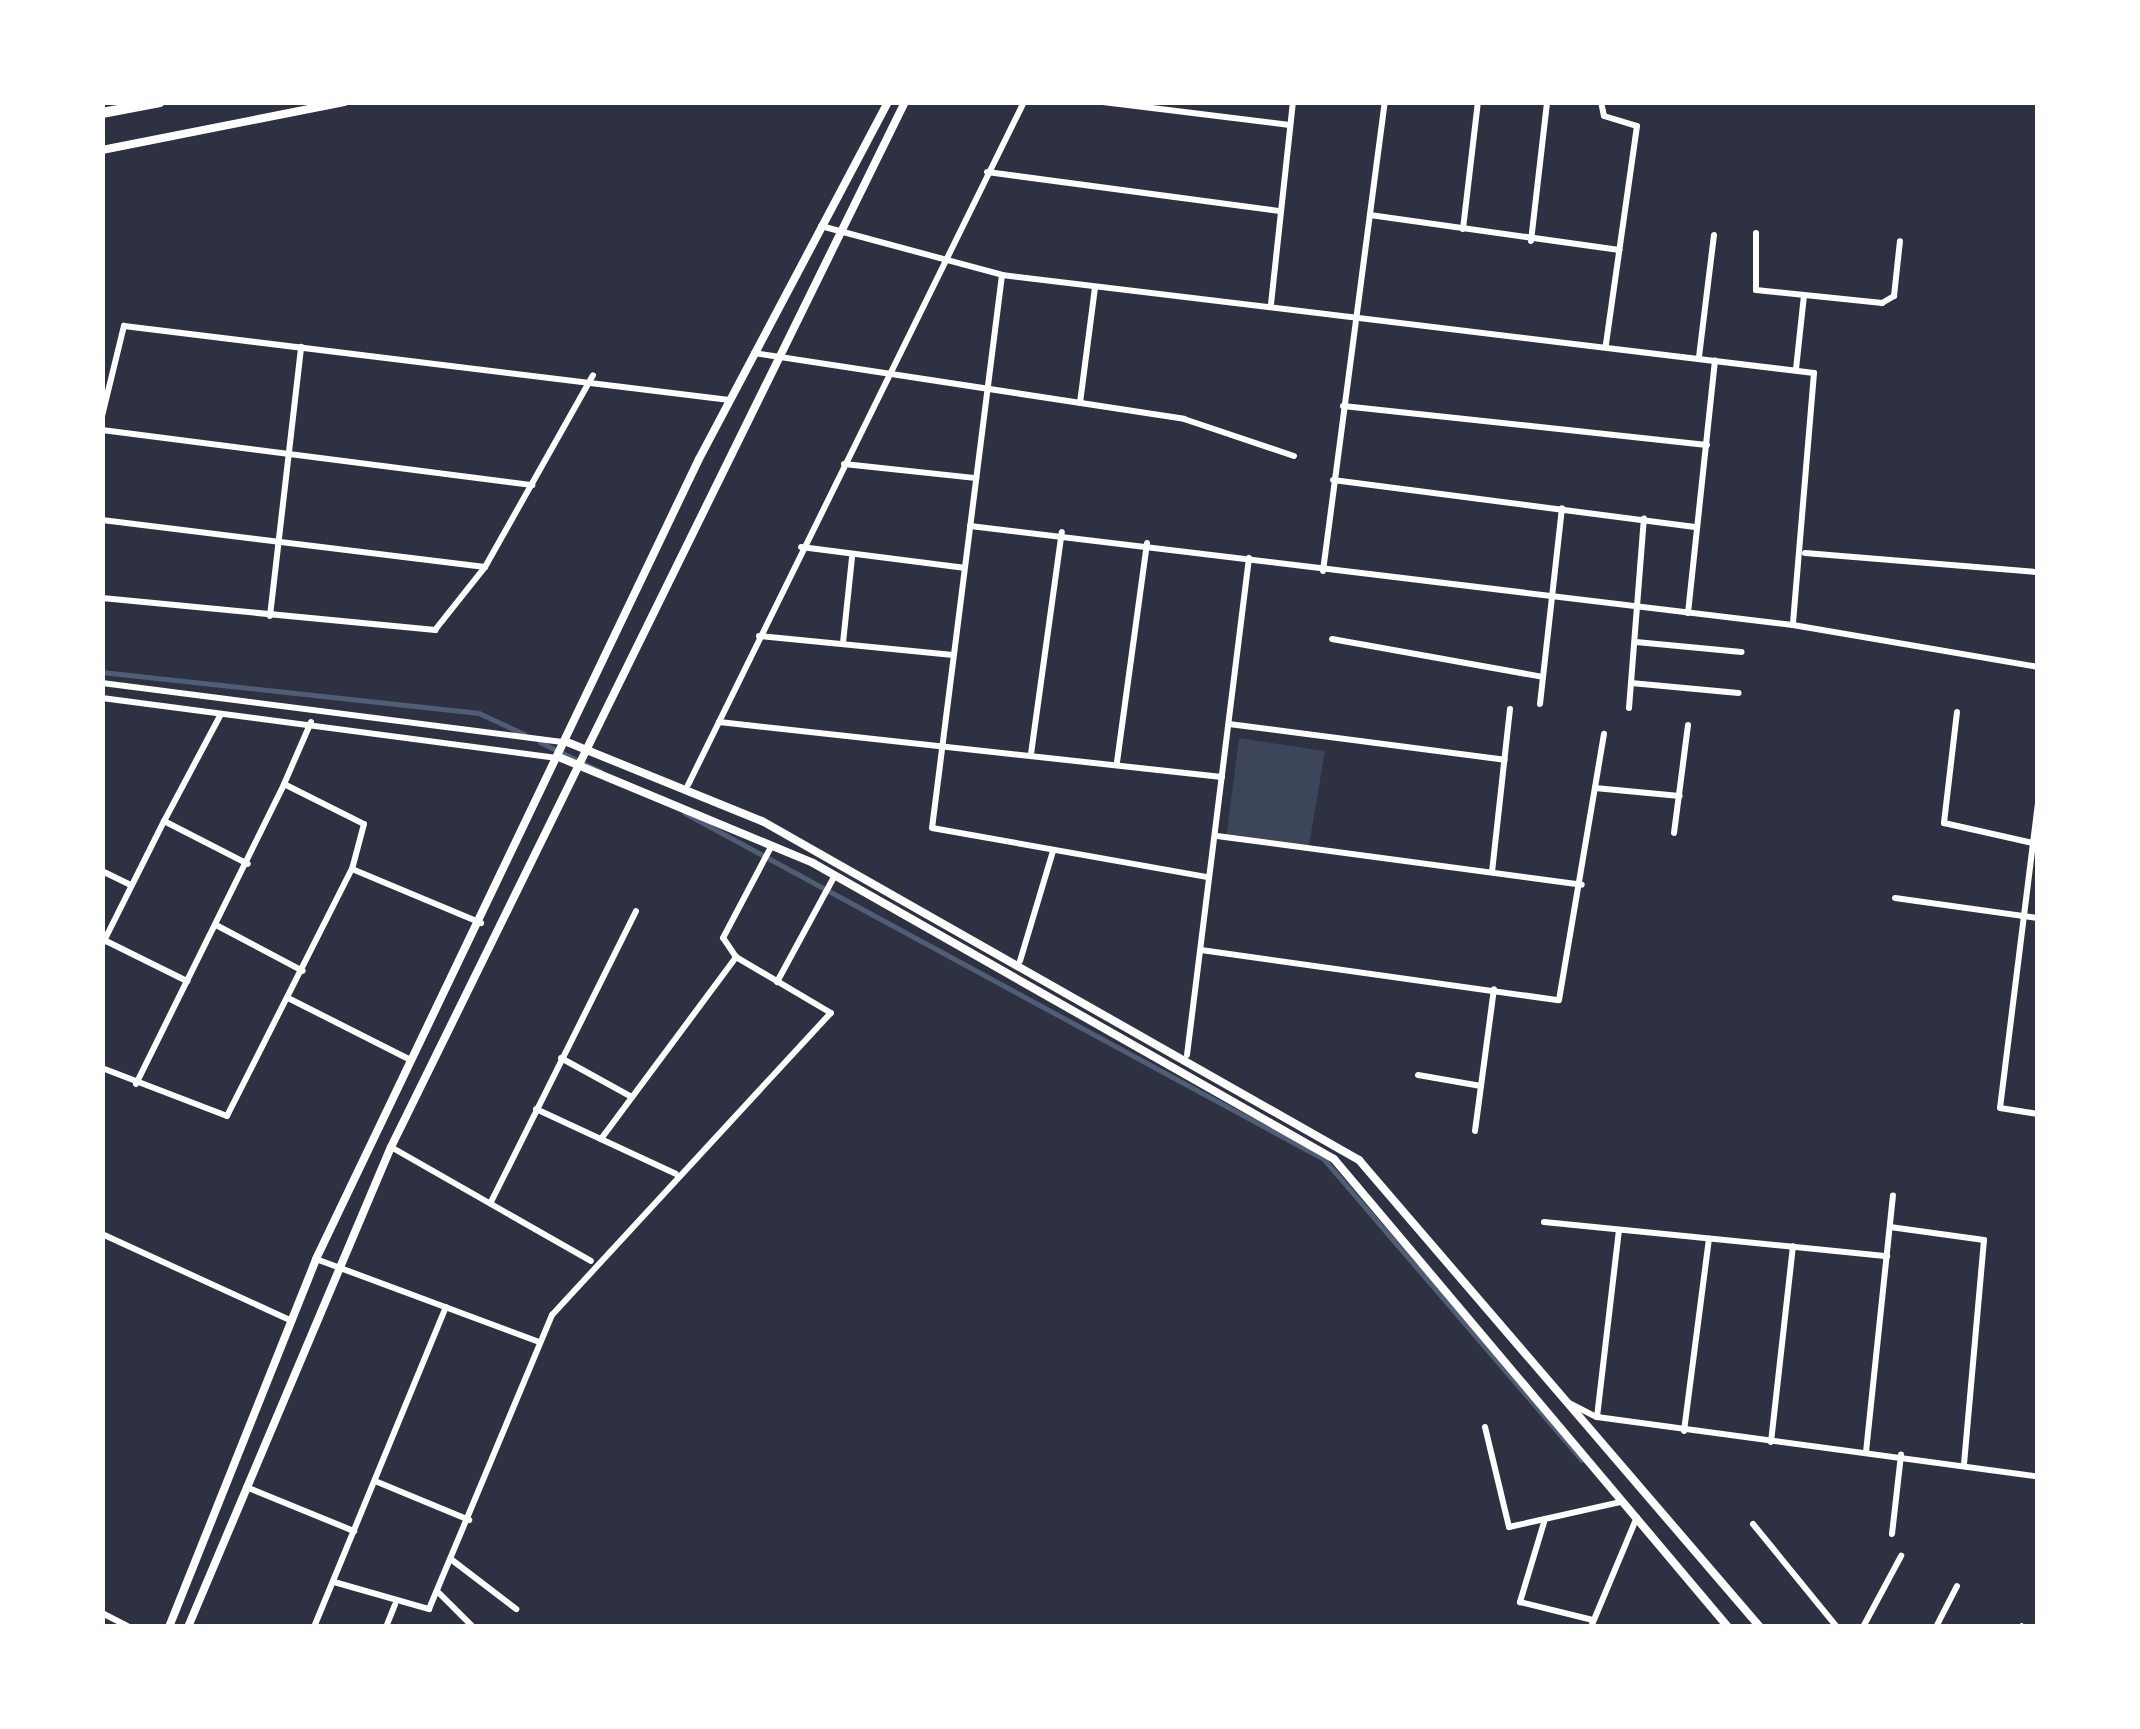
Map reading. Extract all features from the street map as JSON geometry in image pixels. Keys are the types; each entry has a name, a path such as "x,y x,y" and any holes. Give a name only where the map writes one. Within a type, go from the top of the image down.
{"highway":[{"path":"102,113 160,102"}],"street":[{"path":"102,150 344,102"},
{"path":"169,1627 316,1258 482,923 729,400 888,102"},
{"path":"188,1627 336,1266 391,1147 576,761 905,102"},
{"path":"688,785 939,265 1024,102"},
{"path":"1103,102 1290,125"},
{"path":"1200,114 1202,102"},
{"path":"1271,304 1293,102"},
{"path":"1323,571 1385,102"},
{"path":"1462,230 1478,102"},
{"path":"1531,241 1547,102"},
{"path":"1601,102 1604,116 1637,123 1606,346"},
{"path":"987,172 1280,212"},
{"path":"1370,214 1531,241 1621,250"},
{"path":"821,226 939,265 1001,275 1715,360 1796,371 1818,380 1805,553 1793,625"},
{"path":"1756,233 1754,289 1890,303 1900,241"},
{"path":"1699,358 1714,236"},
{"path":"1001,275 940,744 934,832 1208,877"},
{"path":"1079,404 1095,287"},
{"path":"1796,371 1804,295"},
{"path":"102,416 124,326 593,375 729,400"},
{"path":"270,616 301,347"},
{"path":"754,352 776,362 884,380 1184,419 1294,456"},
{"path":"1688,614 1715,360"},
{"path":"102,598 436,630 485,567 593,375"},
{"path":"1343,406 1707,445"},
{"path":"102,430 532,485"},
{"path":"844,464 976,478"},
{"path":"1333,480 1697,527"},
{"path":"1540,704 1562,508"},
{"path":"102,520 485,567"},
{"path":"1629,708 1644,520"},
{"path":"970,526 1061,532 1550,600 1793,625 2038,668"},
{"path":"1031,754 1061,532"},
{"path":"1118,762 1147,543"},
{"path":"802,547 964,568"},
{"path":"1805,553 2038,572"},
{"path":"843,644 853,557"},
{"path":"1186,1055 1250,558"},
{"path":"759,636 953,656"},
{"path":"1331,639 1543,676"},
{"path":"1636,642 1742,652"},
{"path":"102,683 584,746 688,785 1186,1055 1359,1160 1760,1627"},
{"path":"1631,683 1739,693"},
{"path":"102,698 311,722 576,761 835,875 1334,1159 1729,1627"},
{"path":"1492,874 1510,709"},
{"path":"1957,712 1944,823 2034,847"},
{"path":"187,981 103,943 221,713"},
{"path":"136,1084 248,864 311,722"},
{"path":"719,722 1222,776"},
{"path":"1229,724 1505,760"},
{"path":"1675,833 1688,725"},
{"path":"1201,950 1564,996 1604,734"},
{"path":"102,1068 226,1116 352,869 364,824 284,784"},
{"path":"1594,788 1680,796"},
{"path":"2038,803 2000,1108 2038,1114"},
{"path":"164,820 248,864"},
{"path":"1216,836 1582,885"},
{"path":"334,1582 424,1612 439,1593 537,1341 592,1262 830,1013 736,957 722,927 772,845"},
{"path":"1020,961 1053,851"},
{"path":"352,869 482,923"},
{"path":"102,871 131,885"},
{"path":"777,982 835,875"},
{"path":"1895,898 2038,918"},
{"path":"491,1202 636,911"},
{"path":"216,925 303,971"},
{"path":"601,1139 736,957"},
{"path":"1475,1131 1494,989"},
{"path":"288,998 411,1060"},
{"path":"561,1058 632,1097"},
{"path":"1418,1075 1481,1086"},
{"path":"536,1109 676,1174"},
{"path":"391,1147 592,1262"},
{"path":"1866,1452 1893,1196"},
{"path":"1544,1222 1887,1256"},
{"path":"1890,1227 1984,1240 1964,1462"},
{"path":"1597,1418 1619,1231"},
{"path":"102,1234 292,1322"},
{"path":"1684,1431 1708,1239"},
{"path":"1771,1442 1793,1246"},
{"path":"316,1258 537,1341"},
{"path":"314,1627 446,1306"},
{"path":"1569,1402 1597,1418 1964,1462 2038,1477"},
{"path":"1484,1427 1507,1525 1625,1501"},
{"path":"1892,1534 1901,1456"},
{"path":"374,1481 469,1520"},
{"path":"246,1487 354,1531"},
{"path":"1545,1519 1520,1601 1592,1623 1637,1517"},
{"path":"1753,1524 1837,1627"},
{"path":"1863,1627 1901,1556"},
{"path":"452,1560 516,1610"},
{"path":"1936,1627 1957,1586"},
{"path":"439,1593 473,1627"},
{"path":"386,1627 395,1605"},
{"path":"102,1612 128,1627"}],"shaded area":[{"path":"1239,738 1325,751 1308,851 1226,839"}],"waterway":[{"path":"102,672 479,713 524,734"},
{"path":"540,742 600,771"},
{"path":"685,813 1324,1159 1582,1460"}]}
